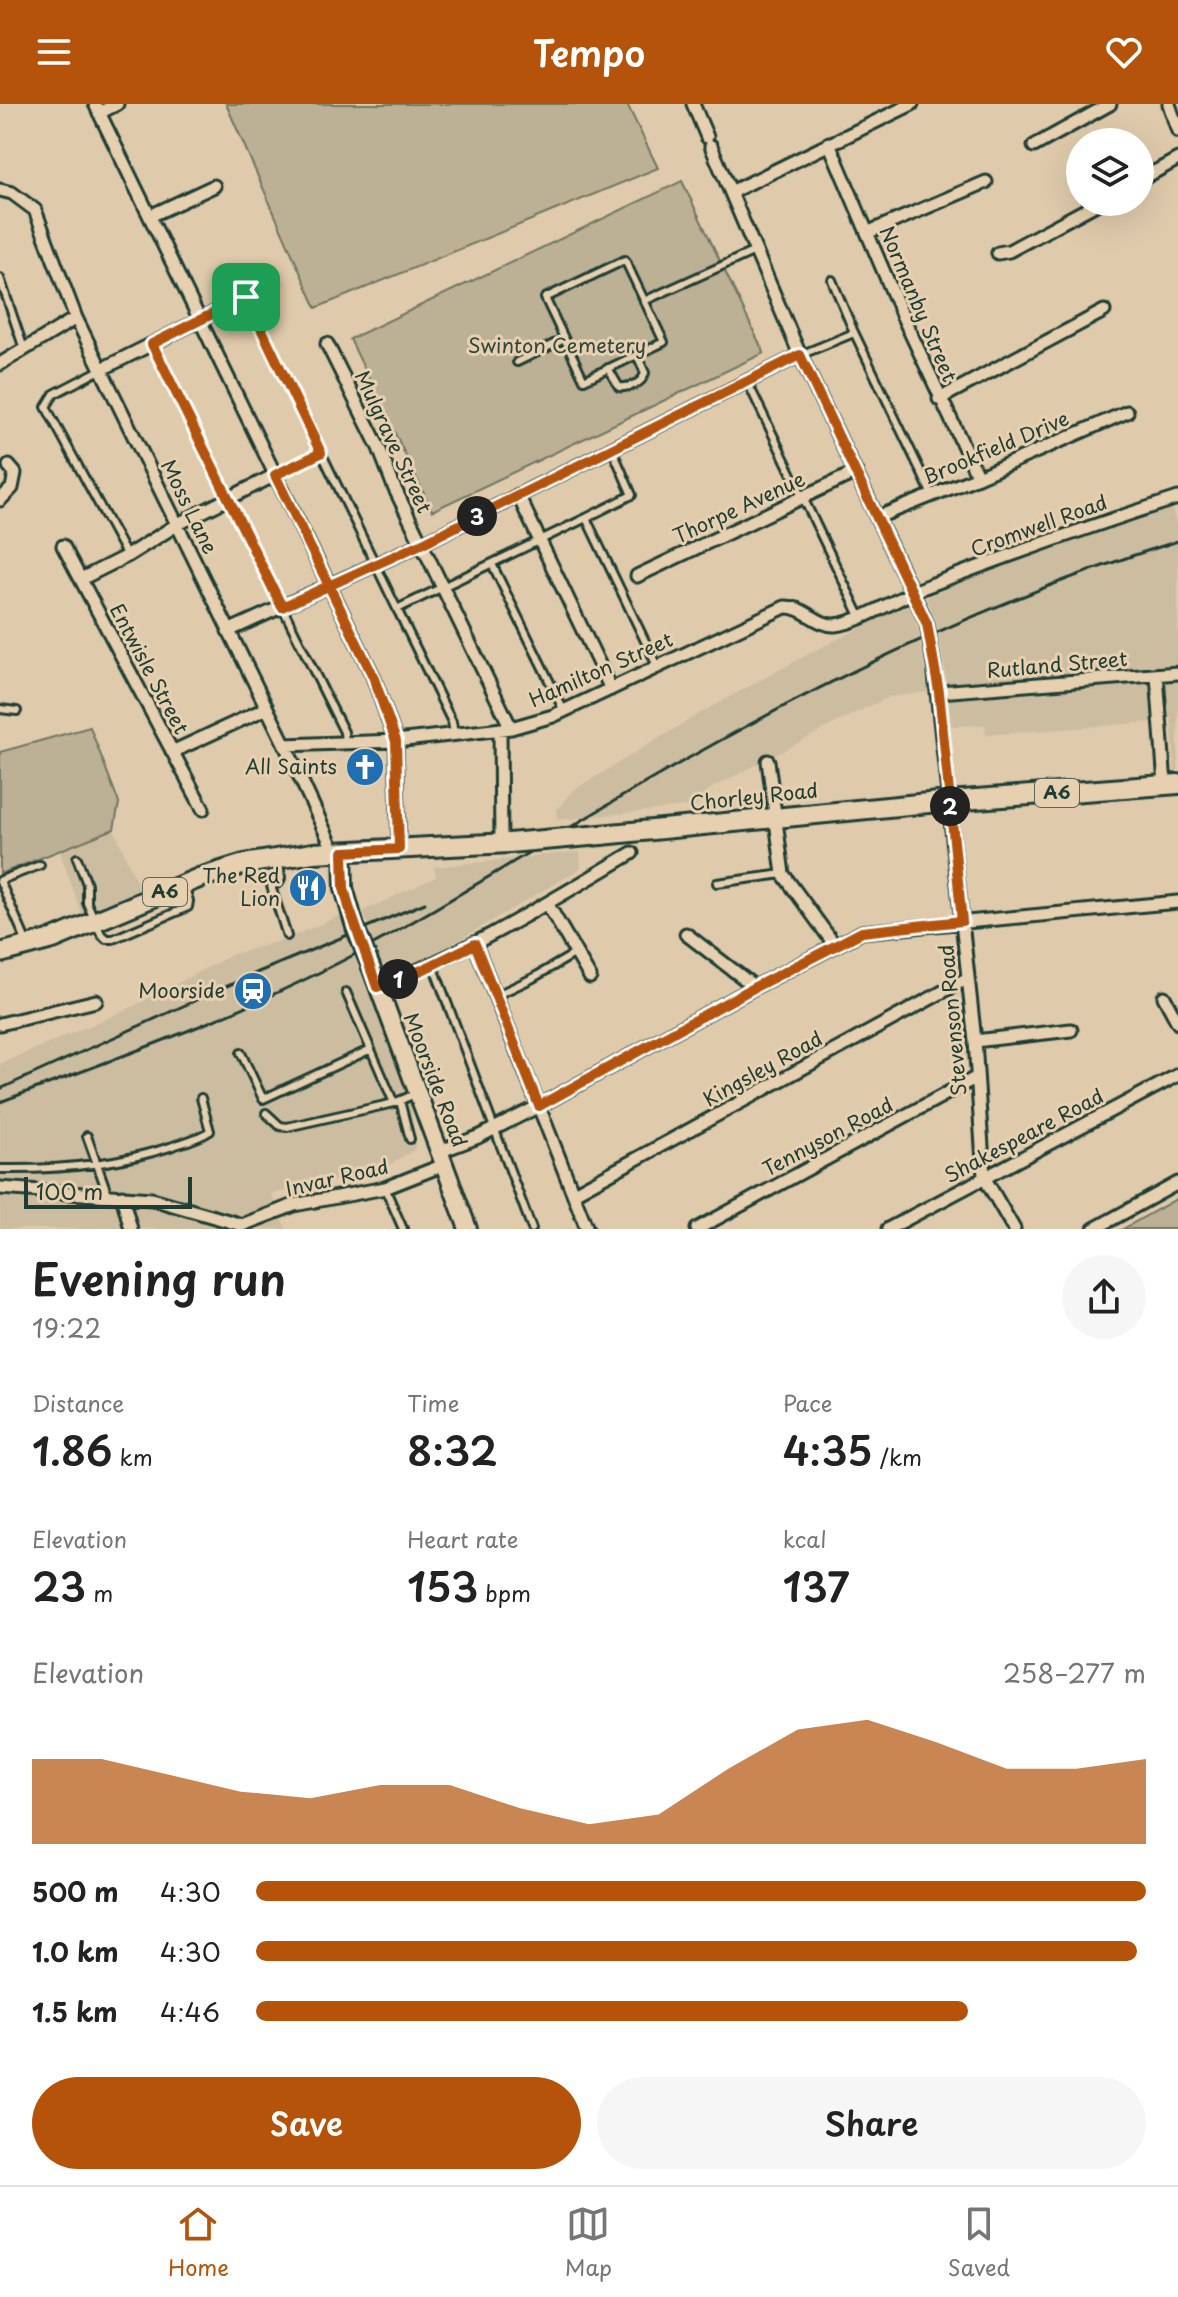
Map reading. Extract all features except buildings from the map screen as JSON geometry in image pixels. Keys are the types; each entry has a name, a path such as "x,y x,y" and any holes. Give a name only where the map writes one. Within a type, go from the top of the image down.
{"main road":[{"name":"Chorley Road","path":"339,852 505,844 775,816 1171,785"},
{"name":"A6","path":"0,953 94,922 183,884 244,864 339,852"}],"street":[{"path":"117,104 97,108 373,676 396,741 399,849"},
{"name":"Stevenson Road","path":"693,104 800,355 927,624 939,692 975,1041 984,1177 1014,1229"},
{"path":"731,192 912,104"},
{"path":"1034,146 1110,104"},
{"path":"1169,104 1178,131"},
{"name":"Normanby Street","path":"829,143 939,399 978,477"},
{"path":"1154,172 1178,159"},
{"path":"869,232 986,182"},
{"path":"150,216 214,186"},
{"name":"Moss Lane","path":"0,190 12,193 35,210 76,318 339,852"},
{"path":"998,253 1009,251 1074,216"},
{"path":"102,369 274,283"},
{"path":"939,399 1104,311"},
{"path":"0,364 76,318"},
{"name":"Mulgrave Street","path":"326,351 379,448 394,487 444,587 505,729 505,844"},
{"path":"228,631 421,544 800,355"},
{"name":"Brookfield Drive","path":"878,517 1127,412"},
{"path":"0,500 12,488 16,469"},
{"name":"Thorpe Avenue","path":"637,576 856,472"},
{"path":"81,579 127,556 178,524 275,475"},
{"path":"518,495 611,689"},
{"name":"Cromwell Road","path":"913,592 1043,541 1178,498"},
{"name":"Entwisle Street","path":"63,546 203,809"},
{"name":"Hamilton Street","path":"285,745 396,741 505,729 564,711 785,607 794,607 834,625 913,592"},
{"name":"Rutland Street","path":"939,692 1178,673"},
{"path":"1157,675 1171,785"},
{"path":"172,752 267,708"},
{"path":"768,761 783,874 834,944"},
{"name":"Moorside Road","path":"339,852 344,888 355,927 468,1229"},
{"path":"377,987 475,944 632,853"},
{"name":"Invar Road","path":"0,1188 152,1199 242,1225 294,1205 385,1188 834,944 862,932 1178,902"},
{"path":"547,903 590,977"},
{"path":"686,934 755,987"},
{"path":"475,944 587,1229"},
{"name":"Kingsley Road","path":"574,1193 968,978"},
{"path":"1164,997 1178,1023"},
{"path":"0,1024 96,1001"},
{"path":"975,1041 1071,1030"},
{"name":"Shakespeare Road","path":"888,1229 1178,1075"},
{"name":"Tennyson Road","path":"697,1229 977,1077"},
{"path":"1094,1229 1178,1183"},
{"path":"122,1196 131,1229"}],"lane":[{"path":"644,301 757,250"},
{"path":"625,260 664,342 584,380 564,339 545,298 625,260"},
{"path":"0,278 24,349"},
{"path":"832,280 854,333 932,495"},
{"path":"246,297 452,722 454,734"},
{"path":"800,355 854,333"},
{"path":"517,362 564,339"},
{"path":"152,344 344,732 345,743"},
{"path":"608,368 619,387 629,387 644,378 645,373 637,355"},
{"path":"102,369 54,394 46,407 127,556"},
{"path":"748,383 860,616"},
{"path":"397,609 632,495 612,449"},
{"path":"275,475 321,453"},
{"path":"586,518 657,666"},
{"path":"492,564 564,711"},
{"path":"0,709 17,711"},
{"path":"77,858 87,884 87,903 94,922"},
{"path":"278,858 281,878 279,883 271,886 287,936"},
{"path":"28,946 0,880 40,865"},
{"path":"717,883 783,874"},
{"path":"495,996 576,953"},
{"path":"433,965 532,1229"},
{"path":"346,992 369,1050 397,1102 410,1139"},
{"path":"241,1053 263,1099 369,1050"},
{"path":"266,1113 280,1126 287,1127 397,1102 418,1093"},
{"path":"0,1169 97,1165 156,1151 206,1134 210,1131 210,1124 201,1098"},
{"path":"87,1136 108,1195"},
{"path":"385,1188 403,1229"}],"shaded area":[{"path":"1171,507 1178,526 1178,771 1175,771 1171,717 1152,722 986,735 985,725 951,726 936,620 926,597 1076,537"},
{"path":"908,604 918,629 929,692 889,697 857,712 708,790 697,806 557,820 556,811 572,791 704,711"},
{"path":"114,829 143,897 84,921 60,852"},
{"path":"580,853 581,868 432,956 385,976 363,911 436,877 434,867"},
{"path":"343,914 411,1105 415,1149 380,1171 271,1194 286,1229 0,1229 0,1064 126,1010 233,954 284,940"}],"green space":[{"path":"226,104 627,104 658,168 316,308"},
{"name":"Swinton Cemetery","path":"682,181 764,353 432,511 350,339"},
{"path":"90,727 119,803 114,829 0,874 0,752"},
{"path":"1178,1198 1178,1229 1123,1229"}],"railway":[{"path":"0,1102 219,1018 346,959 714,744 909,645 1043,588 1178,541"},
{"path":"0,1089 256,973 425,903"}],"place":[{"name":"All Saints","path":"365,767"},
{"name":"The Red Lion","path":"308,888"},
{"name":"Moorside","path":"253,991"}],"route":[{"path":"246,297 152,344 282,607 329,587 421,544 800,355 927,624 939,692 962,921 862,932 834,944 539,1106 475,944 422,970 377,987 344,888 343,852 399,849 396,741 373,676 329,587 275,475 321,453 246,297"}]}
